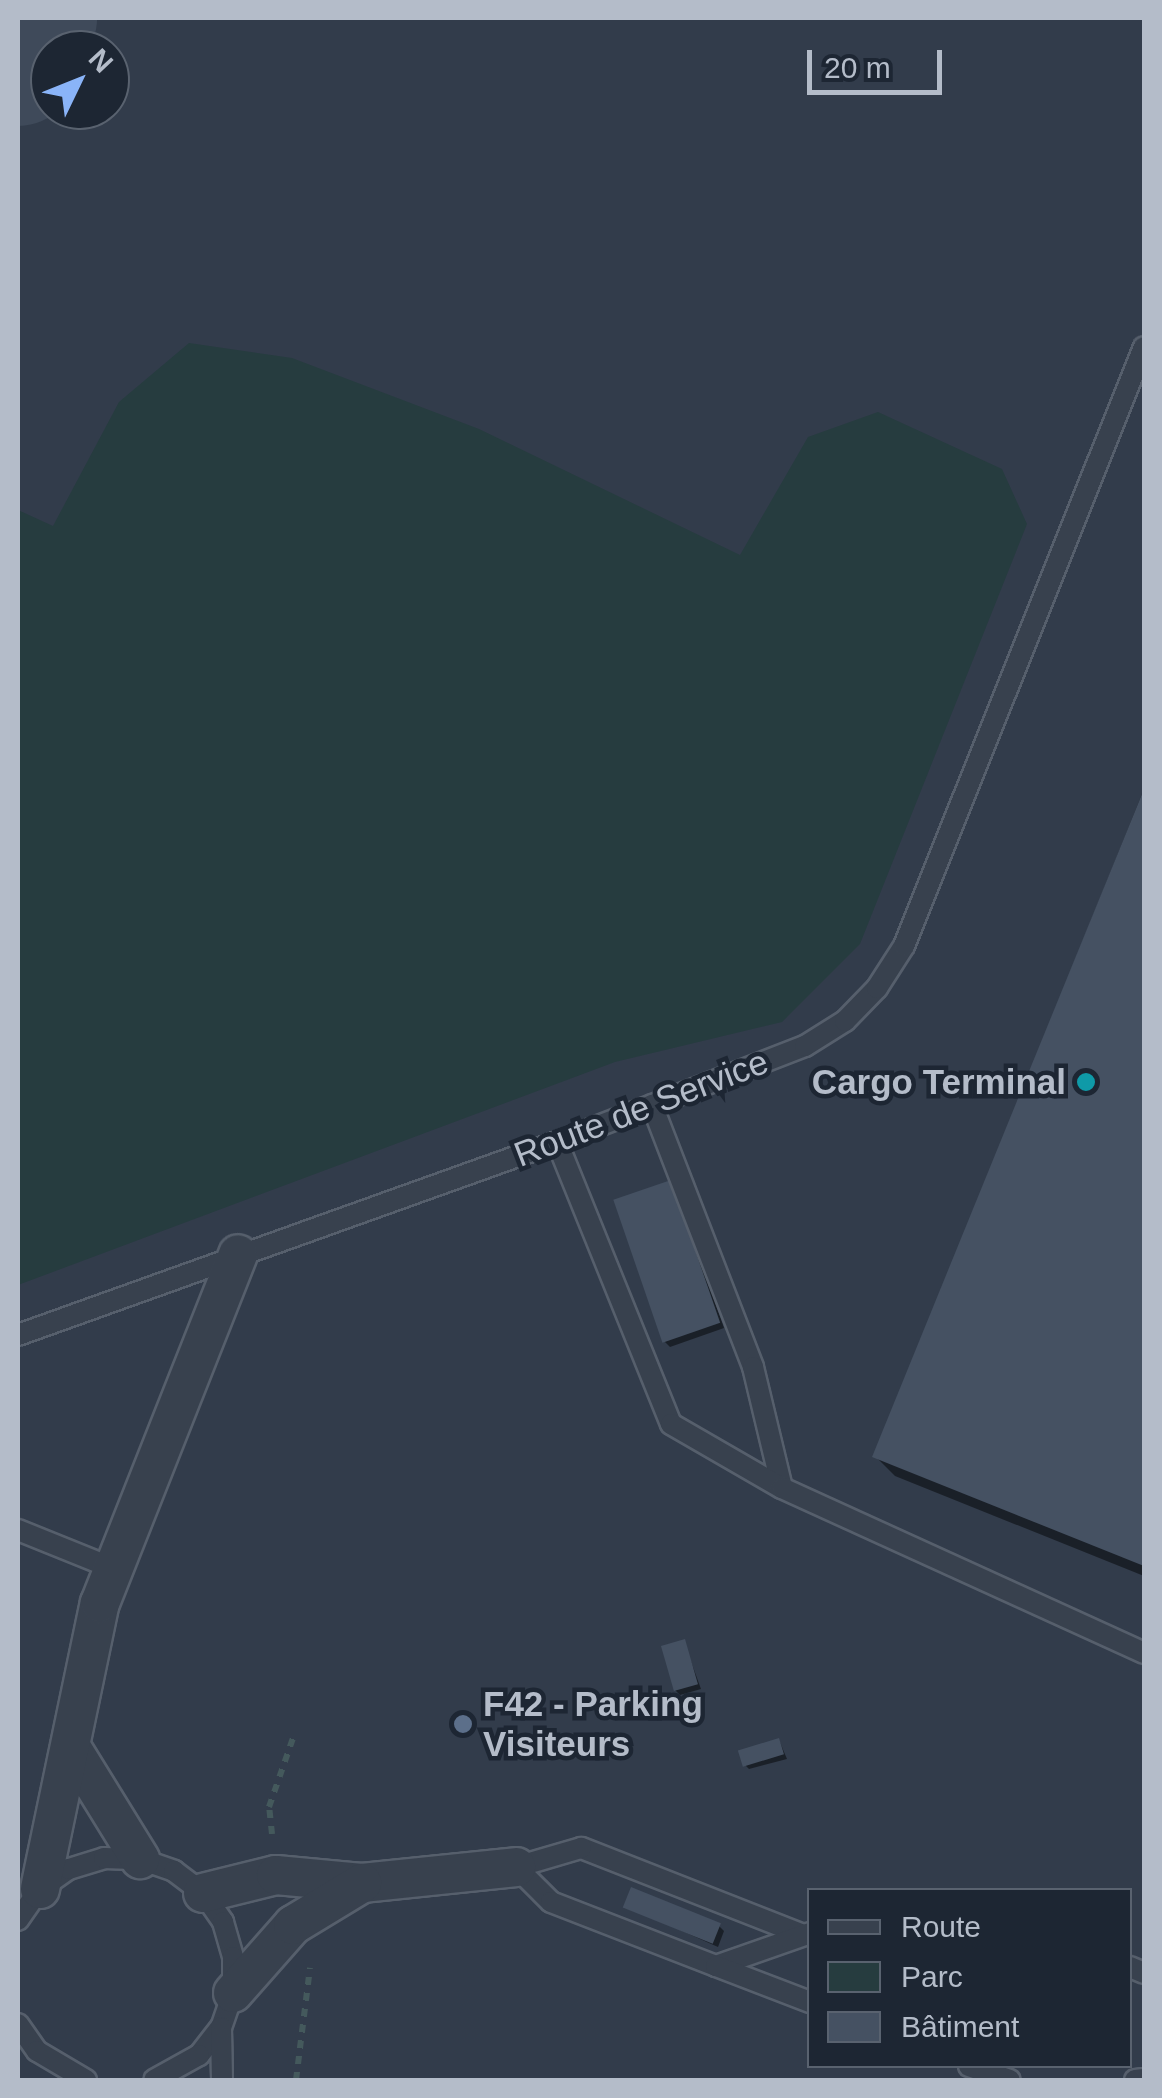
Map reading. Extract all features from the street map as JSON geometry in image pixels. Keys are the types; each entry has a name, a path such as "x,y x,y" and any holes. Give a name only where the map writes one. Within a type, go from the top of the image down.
{"street":[{"path":"40,1889 74,1752 84,1661 112,1568 238,1254"},
{"path":"74,1752 140,1859"},
{"path":"203,1893 276,1875 362,1883 516,1867"},
{"path":"227,2010 293,1925 362,1883"}],"lane":[{"name":"Route de Service","path":"18,1335 557,1142 805,1046 845,1021 878,988 904,946 1144,346"},
{"path":"652,1105 753,1367 782,1488"},
{"path":"557,1142 672,1424 782,1488 1144,1653"},
{"path":"18,1530 112,1568"},
{"path":"805,1934 581,1848 516,1867 551,1902 807,2001"},
{"path":"18,1920 40,1889 70,1868 104,1858 140,1859 174,1871 203,1893 224,1922 234,1957 222,2080"},
{"path":"716,1966 805,1934"},
{"path":"154,2080 199,2056 227,2010"},
{"path":"18,2024 36,2051 65,2074 86,2080"},
{"path":"976,2068 1010,2080"},
{"path":"44,2080 65,2074"},
{"path":"1134,2080 1144,2078"}],"path":[{"path":"276,1875 269,1807 293,1738"},
{"path":"293,1925 311,1961 296,2080"}],"shaded area":[{"path":"18,18 1144,18 1144,2080 18,2080"}],"green space":[{"path":"189,343 292,358 479,429 740,555 808,437 878,412 1002,469 1027,524 860,944 782,1022 615,1062 18,1285 18,510 53,526 119,402"}],"building":[{"name":"Cargo Terminal","path":"1144,789 1144,1566 872,1457"},
{"path":"671,1180 720,1323 662,1343 613,1200"},
{"path":"685,1639 698,1684 674,1691 661,1646"},
{"path":"779,1738 784,1754 743,1767 738,1751"},
{"path":"631,1887 721,1923 713,1944 623,1907"}],"taxiway":[{"path":"18,66 37,18"}],"place":[{"name":"Cargo Terminal","path":"1086,1082"},
{"name":"F42 - Parking Visiteurs","path":"463,1724"}]}
